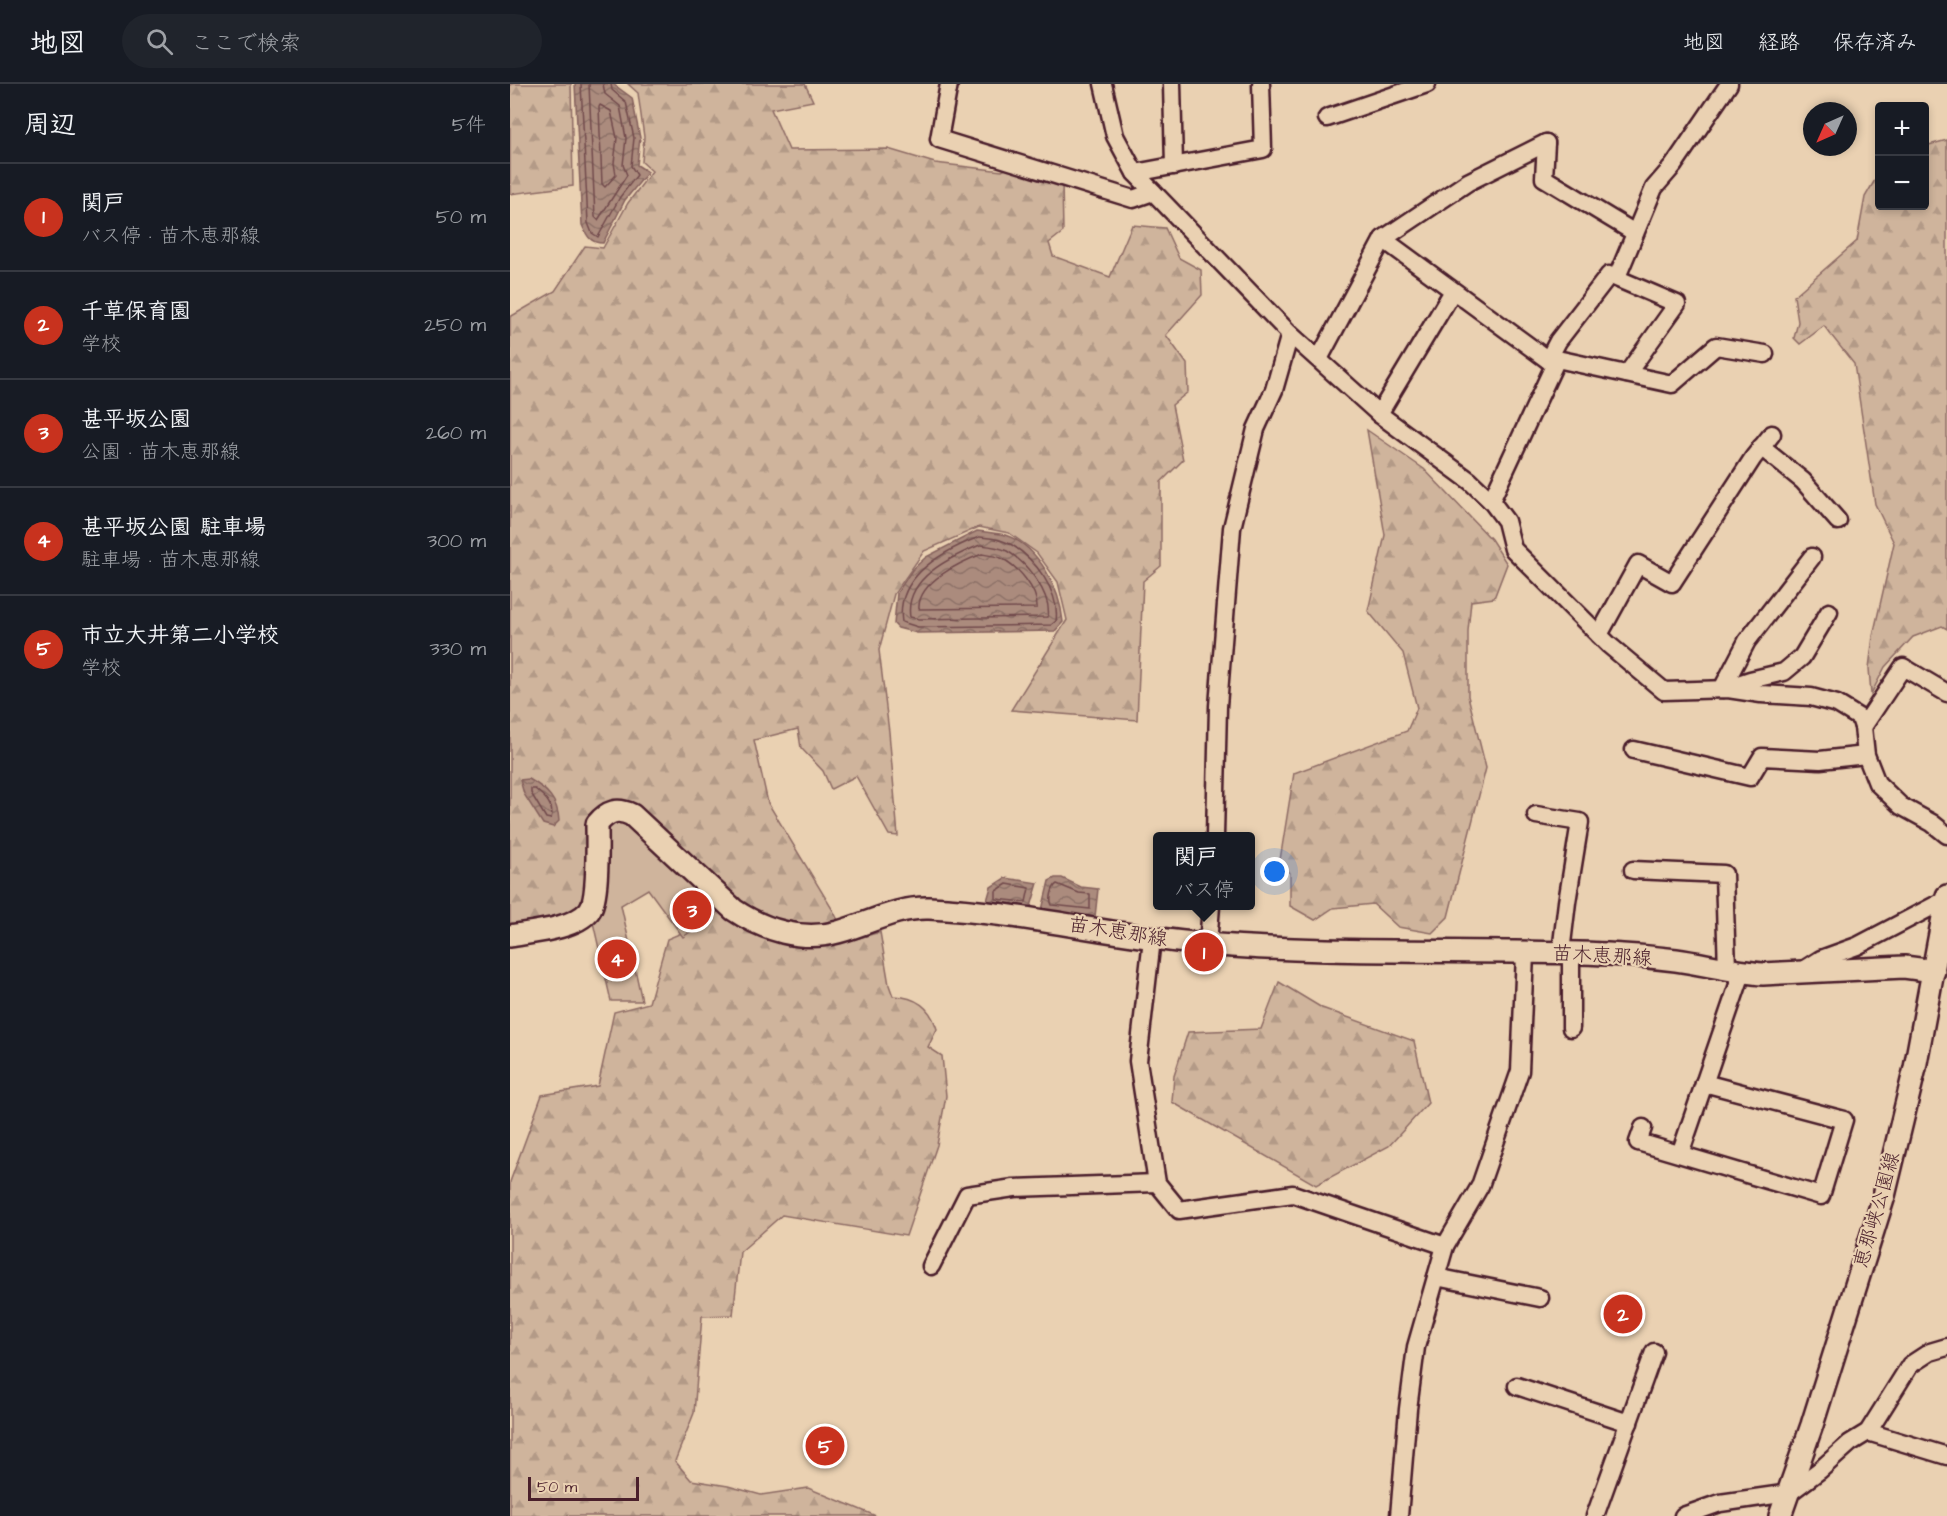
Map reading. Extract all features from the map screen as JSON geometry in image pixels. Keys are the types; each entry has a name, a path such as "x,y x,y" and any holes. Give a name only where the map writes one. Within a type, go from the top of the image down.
{"main road":[{"name":"苗木恵那線","path":"510,936 553,929 578,919 589,911 595,898 597,824 612,811 623,811 632,815 734,910 747,919 782,932 816,935 837,932 877,917 915,907 966,909 1152,939 1208,944 1375,952 1566,953 1675,960 1764,974 1904,967 1934,971"},
{"name":"恵那峡公園線","path":"1780,1516 1884,1196 1915,1068 1946,898"}],"street":[{"path":"950,84 939,139 1133,199 1153,192"},
{"path":"1103,84 1115,136 1135,173 1290,334 1379,414 1470,481 1491,501 1506,521 1513,549 1599,635 1664,691 1722,689 1811,697 1837,704 1860,718 1866,755 1877,783 1901,806 1932,823 1947,835"},
{"path":"1172,84 1174,166"},
{"path":"1135,173 1263,149 1261,84"},
{"path":"1327,118 1427,84"},
{"path":"1617,277 1654,188 1673,166 1730,84"},
{"path":"1319,359 1383,239 1468,183 1546,143 1544,178 1635,233"},
{"path":"1383,239 1453,291 1553,359 1671,384 1716,346 1765,354"},
{"path":"1491,501 1553,359 1558,341 1609,275 1677,304 1628,374"},
{"path":"1379,414 1453,291"},
{"path":"1215,832 1218,706 1232,528 1256,429 1274,390 1290,334"},
{"path":"1599,635 1638,564 1672,583 1761,447 1772,434"},
{"path":"1761,447 1803,481 1838,521"},
{"path":"1722,689 1746,641 1812,557"},
{"path":"1722,689 1784,672 1803,657 1829,612"},
{"path":"1863,727 1903,667 1947,693"},
{"path":"1634,750 1750,777 1762,757 1820,760 1866,755"},
{"path":"1536,815 1580,822 1567,902 1566,953 1571,1028"},
{"path":"1633,870 1724,874 1734,971 1704,1083 1680,1154"},
{"path":"1802,971 1821,959 1857,946 1946,898"},
{"path":"1208,944 1211,910"},
{"path":"1152,939 1138,1061 1157,1184 1179,1210 1293,1194 1445,1246"},
{"path":"1399,1516 1416,1347 1445,1246 1480,1186 1520,1071 1525,954"},
{"path":"1643,1128 1638,1142 1821,1196 1844,1120 1704,1083"},
{"path":"931,1266 967,1195 1014,1188 1157,1184"},
{"path":"1436,1276 1540,1298"},
{"path":"1683,1516 1720,1503 1789,1493 1820,1470 1850,1443 1869,1432 1910,1365 1930,1352 1947,1347"},
{"path":"1595,1516 1654,1352"},
{"path":"1517,1386 1629,1423"},
{"path":"1869,1432 1947,1456"}],"green space":[{"path":"510,84 571,84 573,186 510,194"},
{"path":"628,84 805,84 813,101 771,109 789,150 888,149 935,163 1002,171 1012,165 1062,182 1063,232 1049,243 1053,256 1110,277 1132,225 1165,228 1179,258 1201,270 1202,295 1166,335 1187,364 1188,392 1172,405 1183,460 1161,482 1161,566 1143,581 1137,720 1011,710 1067,620 1058,582 1037,553 1009,533 979,527 924,551 894,594 879,650 898,836 889,835 856,776 831,789 823,771 801,748 798,729 754,740 768,803 834,912 848,941 880,932 893,996 916,1001 931,1015 937,1029 928,1047 942,1056 946,1096 937,1145 906,1236 782,1215 740,1252 733,1315 702,1316 694,1413 675,1461 691,1480 728,1486 761,1495 808,1488 876,1516 510,1516 510,1182 542,1095 598,1086 614,1012 649,1003 667,939 713,920 722,893 673,845 571,913 540,925 510,929 510,317 555,291 585,246 603,248 628,203 652,171 642,162 644,137 638,93"},
{"path":"1947,140 1947,629 1942,626 1913,637 1885,667 1871,694 1869,668 1873,636 1894,543 1875,504 1854,364 1824,326 1800,344 1794,338 1798,322 1794,296 1857,241 1865,197 1875,180 1875,210 1929,210 1929,145"},
{"path":"1367,430 1424,469 1491,539 1507,564 1494,598 1471,601 1468,631 1468,696 1486,768 1448,917 1432,933 1398,927 1373,904 1333,908 1315,920 1290,906 1290,873 1280,860 1294,773 1407,731 1417,708 1403,653 1368,611 1385,535"},
{"path":"623,818 722,909 683,937 648,889 621,905 642,1001 611,1001 592,918 604,829 610,819"},
{"path":"1279,982 1322,1008 1414,1041 1428,1103 1389,1146 1316,1185 1172,1102 1174,1076 1188,1032 1261,1029"}],"water":[{"path":"575,84 613,84 632,98 640,138 637,165 648,172 625,200 603,243 595,242 590,238 582,225"},
{"path":"977,531 1005,535 1028,549 1038,559 1052,583 1061,609 1063,622 1055,631 917,633 898,628 894,624 897,593 912,570 926,557"},
{"path":"529,779 546,791 554,801 559,821 553,827 543,824 524,794 520,780"},
{"path":"1005,878 1038,883 1030,910 986,904 991,887"},
{"path":"1062,878 1081,887 1098,889 1095,917 1042,910 1049,881"}],"place":[{"name":"甚平坂公園","path":"692,910"},
{"name":"関戸","path":"1204,952"},
{"name":"甚平坂公園 駐車場","path":"617,959"},
{"name":"千草保育園","path":"1623,1314"},
{"name":"市立大井第二小学校","path":"825,1446"}]}
